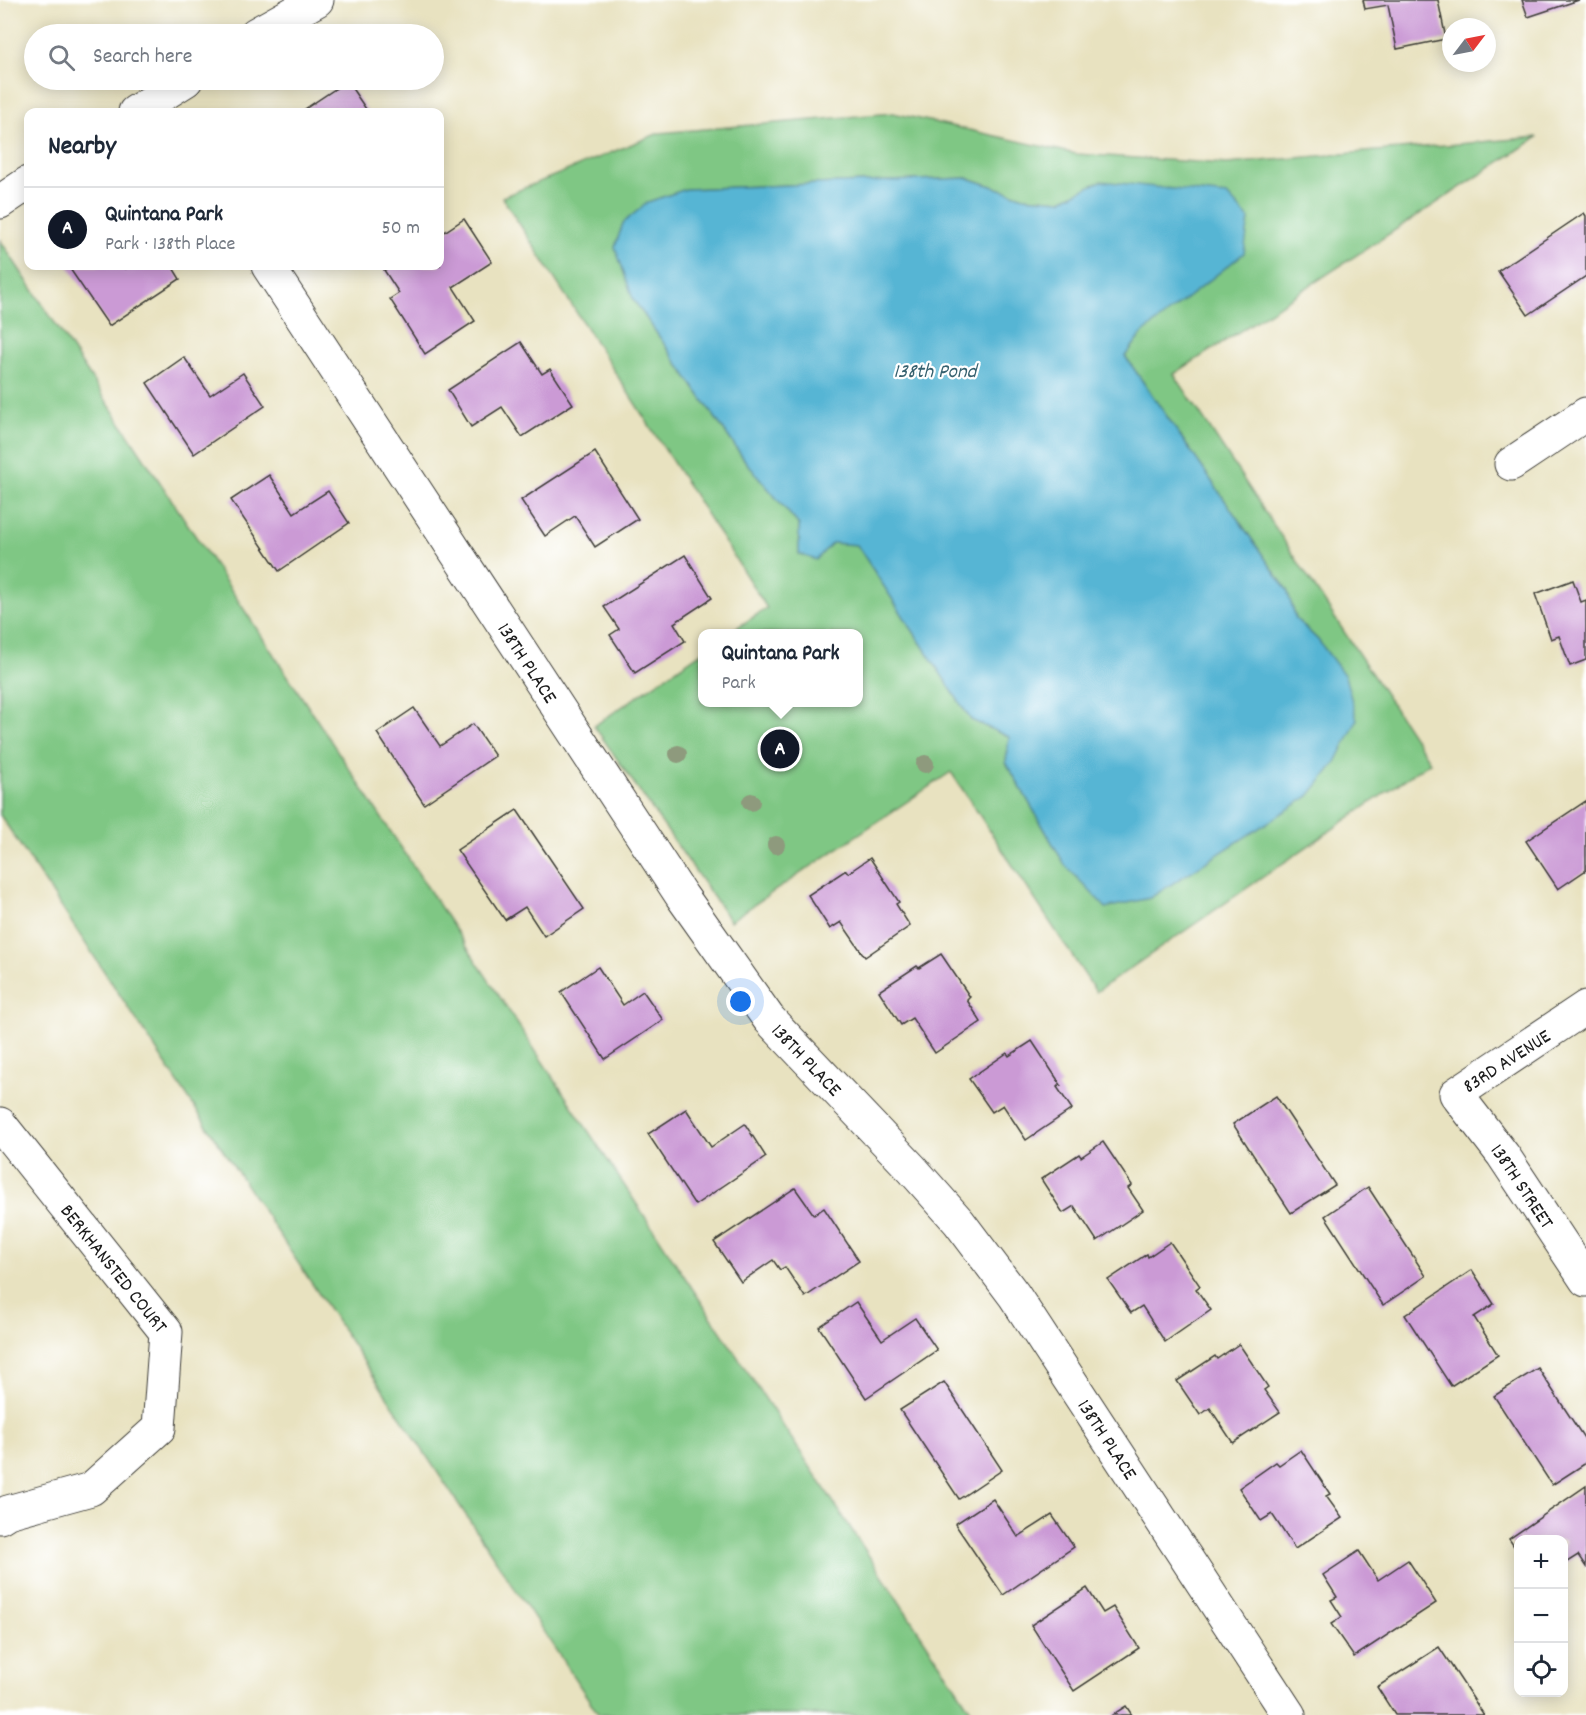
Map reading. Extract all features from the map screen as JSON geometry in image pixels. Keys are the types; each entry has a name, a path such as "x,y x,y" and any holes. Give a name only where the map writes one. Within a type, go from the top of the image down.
{"street":[{"path":"274,24 317,0"},
{"path":"153,108 174,90"},
{"path":"0,202 24,186"},
{"name":"138TH PLACE","path":"271,270 694,914 769,1019 912,1169 951,1213 1014,1295 1289,1715"},
{"path":"1511,464 1586,414"},
{"name":"83RD AVENUE","path":"1456,1094 1586,1007"},
{"name":"138TH STREET","path":"1456,1094 1503,1155 1586,1280"},
{"name":"BERKHANSTED COURT","path":"0,1124 166,1332 159,1428 91,1489 8,1512 0,1517"}],"green space":[{"path":"893,113 1076,154 1227,164 1538,137 1174,374 1430,762 1096,992 951,772 730,921 594,726 698,655 698,707 863,707 863,629 735,629 767,608 502,197 659,133","holes":["968,178 1024,197 1062,200 1101,181 1143,333 1125,356 1287,590 1296,619 1318,640 1065,865 1006,762 1009,737 971,720 857,544 832,543 799,554 799,525 746,462 633,299 648,202 687,189"]},
{"path":"0,240 974,1715 599,1715 0,815"}],"water":[{"name":"138th Pond","path":"968,178 1024,197 1061,200 1101,181 1227,195 1249,219 1244,253 1143,333 1125,356 1287,590 1296,619 1318,640 1345,676 1357,720 1336,762 1309,796 1150,898 1106,908 1065,865 1006,762 1009,737 971,720 857,545 832,543 816,560 799,554 799,525 746,462 633,299 615,247 623,223 648,202 686,189"}],"building":[{"path":"1363,0 1438,0 1442,20 1442,40 1397,49 1388,5 1365,9"},
{"path":"1522,0 1579,0 1528,17"},
{"path":"334,90 353,90 365,108 306,108"},
{"path":"1584,213 1586,216 1586,276 1528,315 1498,271"},
{"path":"464,219 492,262 453,287 475,321 425,354 390,299 399,293 384,270 444,270 444,232"},
{"path":"71,270 174,270 180,279 109,326"},
{"path":"521,342 542,374 550,369 573,404 522,437 502,407 471,427 448,390"},
{"path":"184,357 210,395 243,373 265,406 194,454 147,383"},
{"path":"595,452 638,519 595,547 575,516 545,536 521,500"},
{"path":"269,475 294,513 328,491 349,523 279,571 231,500"},
{"path":"685,555 712,598 674,623 685,641 635,673 610,635 619,629 604,607"},
{"path":"1573,580 1581,602 1586,600 1586,660 1570,666 1559,636 1551,639 1535,594"},
{"path":"414,708 440,746 473,724 495,756 424,804 377,733"},
{"path":"1586,801 1586,870 1558,889 1526,841"},
{"path":"517,810 584,909 544,936 525,907 505,920 457,850"},
{"path":"870,858 899,902 896,904 910,926 865,957 841,922 830,929 808,895 846,870 848,873"},
{"path":"941,954 970,997 967,1000 981,1022 935,1053 912,1018 901,1025 879,991 917,966 919,968"},
{"path":"598,967 623,1005 643,991 663,1020 605,1059 561,992"},
{"path":"1032,1041 1061,1085 1057,1087 1072,1109 1026,1140 1003,1105 992,1112 969,1079 1007,1053 1009,1056"},
{"path":"1276,1096 1335,1185 1291,1213 1233,1124"},
{"path":"686,1109 711,1147 745,1124 766,1157 695,1205 648,1134"},
{"path":"1103,1142 1132,1185 1128,1188 1143,1210 1097,1241 1074,1206 1063,1213 1041,1179 1079,1154 1081,1157"},
{"path":"1368,1187 1426,1276 1383,1305 1325,1216"},
{"path":"795,1188 814,1215 824,1208 859,1261 805,1297 785,1267 780,1270 773,1260 741,1282 714,1242"},
{"path":"1170,1242 1200,1286 1196,1289 1211,1310 1165,1342 1142,1306 1131,1313 1108,1280"},
{"path":"1472,1270 1494,1304 1474,1317 1498,1355 1451,1386 1405,1315"},
{"path":"856,1302 882,1340 915,1318 937,1350 866,1398 819,1327"},
{"path":"1239,1344 1268,1387 1264,1390 1280,1412 1233,1443 1210,1408 1200,1415 1177,1381 1215,1356 1217,1359"},
{"path":"1538,1368 1586,1441 1586,1463 1552,1485 1494,1396"},
{"path":"944,1382 1002,1470 959,1499 900,1410"},
{"path":"1301,1450 1330,1494 1326,1496 1342,1518 1295,1549 1272,1514 1261,1521 1239,1488 1276,1462 1279,1465"},
{"path":"1586,1486 1586,1567 1578,1555 1568,1561 1568,1535 1515,1535"},
{"path":"993,1499 1018,1537 1052,1515 1074,1547 1003,1595 955,1524"},
{"path":"1514,1536 1514,1546 1509,1539"},
{"path":"1359,1551 1378,1580 1408,1560 1436,1603 1354,1657 1331,1624 1342,1617 1331,1600 1337,1597 1323,1575"},
{"path":"1087,1588 1103,1613 1113,1607 1139,1648 1074,1691 1031,1625"},
{"path":"1439,1647 1484,1715 1395,1715 1377,1687"},
{"path":"1126,1706 1132,1715 1112,1715"}],"place":[{"name":"Quintana Park","path":"780,749"}]}
